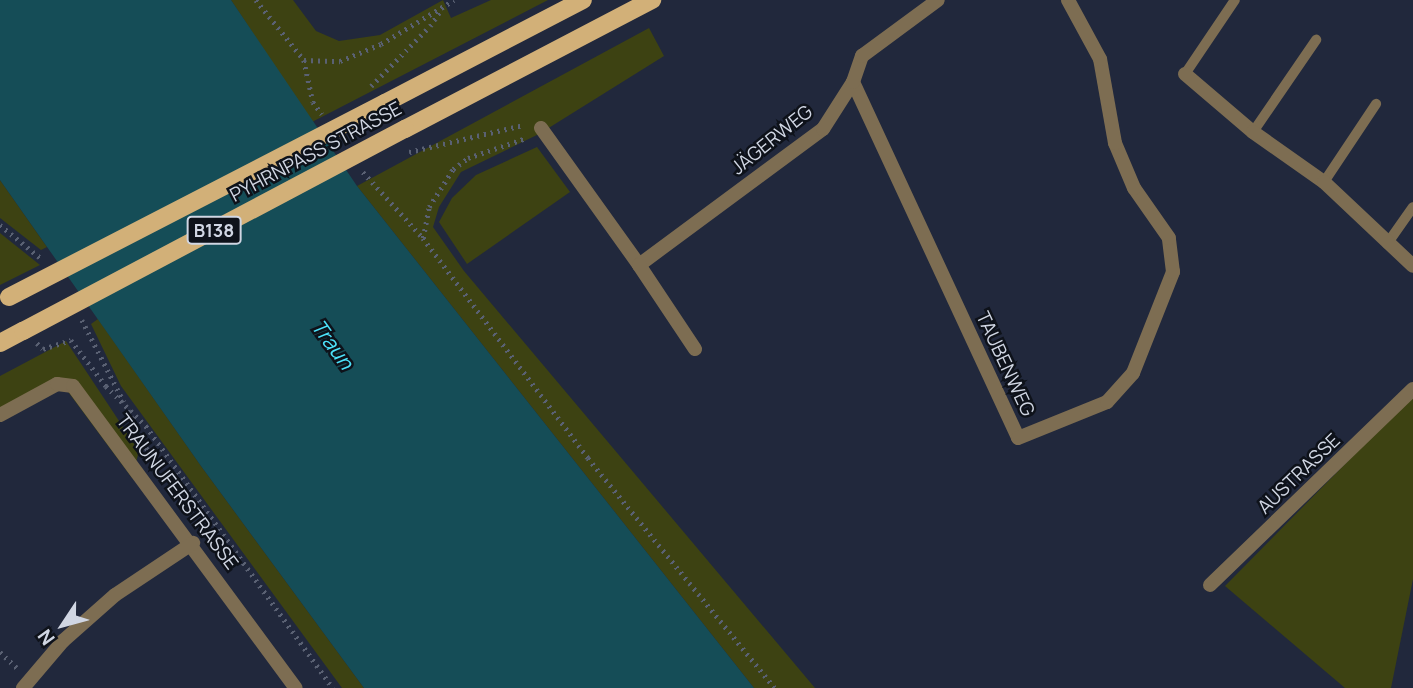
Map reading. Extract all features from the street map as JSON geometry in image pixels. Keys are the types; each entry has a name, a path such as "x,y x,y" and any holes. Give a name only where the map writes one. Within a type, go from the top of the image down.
{"main road":[{"name":"PYHRNPASS STRASSE","path":"5,299 583,0"},
{"name":"PYHRNPASS STRASSE","path":"0,343 652,0"}],"street":[{"name":"JÄGERWEG","path":"639,265 823,129 853,82 862,56 938,0"},
{"name":"TAUBENWEG","path":"853,82 1018,438 1107,401 1133,373 1174,272 1168,238 1133,188 1115,143 1100,60 1068,0"},
{"path":"1185,74 1253,132 1324,183 1413,266"},
{"path":"541,128 695,349"},
{"name":"TRAUNUFERSTRASSE","path":"0,415 57,384 73,386 193,543 296,688"},
{"name":"AUSTRASSE","path":"1210,585 1413,389"},
{"path":"23,688 63,641 115,596 193,543"}],"lane":[{"path":"1185,74 1235,0"},
{"path":"1253,132 1316,40"},
{"path":"1324,183 1376,104"},
{"path":"1387,244 1413,206"}],"path":[{"path":"257,0 303,60 313,102 329,124"},
{"path":"303,60 340,61 382,44 454,0"},
{"path":"369,88 430,26 442,7"},
{"path":"399,155 528,124 541,128"},
{"path":"423,238 429,207 453,169 468,158 532,136 541,128"},
{"path":"362,169 423,238 588,458 775,688"},
{"path":"43,349 71,340 106,386 146,426 334,688"}],"shaded area":[{"path":"231,0 293,0 316,31 339,41 380,35 443,0 451,18 491,0 548,0 312,122"},
{"path":"649,28 664,56 539,134 461,172 439,207 433,227 464,271 815,688 754,688 357,186"},
{"path":"537,147 570,192 467,264 439,222 452,198 476,175"},
{"path":"0,180 47,247 41,250 0,218"},
{"path":"0,233 40,265 0,285"},
{"path":"98,319 201,466 364,688 342,688 121,386 91,324"},
{"path":"66,341 139,451 132,478 63,385 0,414 0,376"},
{"path":"1413,395 1413,579 1391,688 1345,688 1225,586"}],"water":[{"name":"Traun","path":"0,0 231,0 357,186 754,688 364,688 201,466 0,180"}]}
